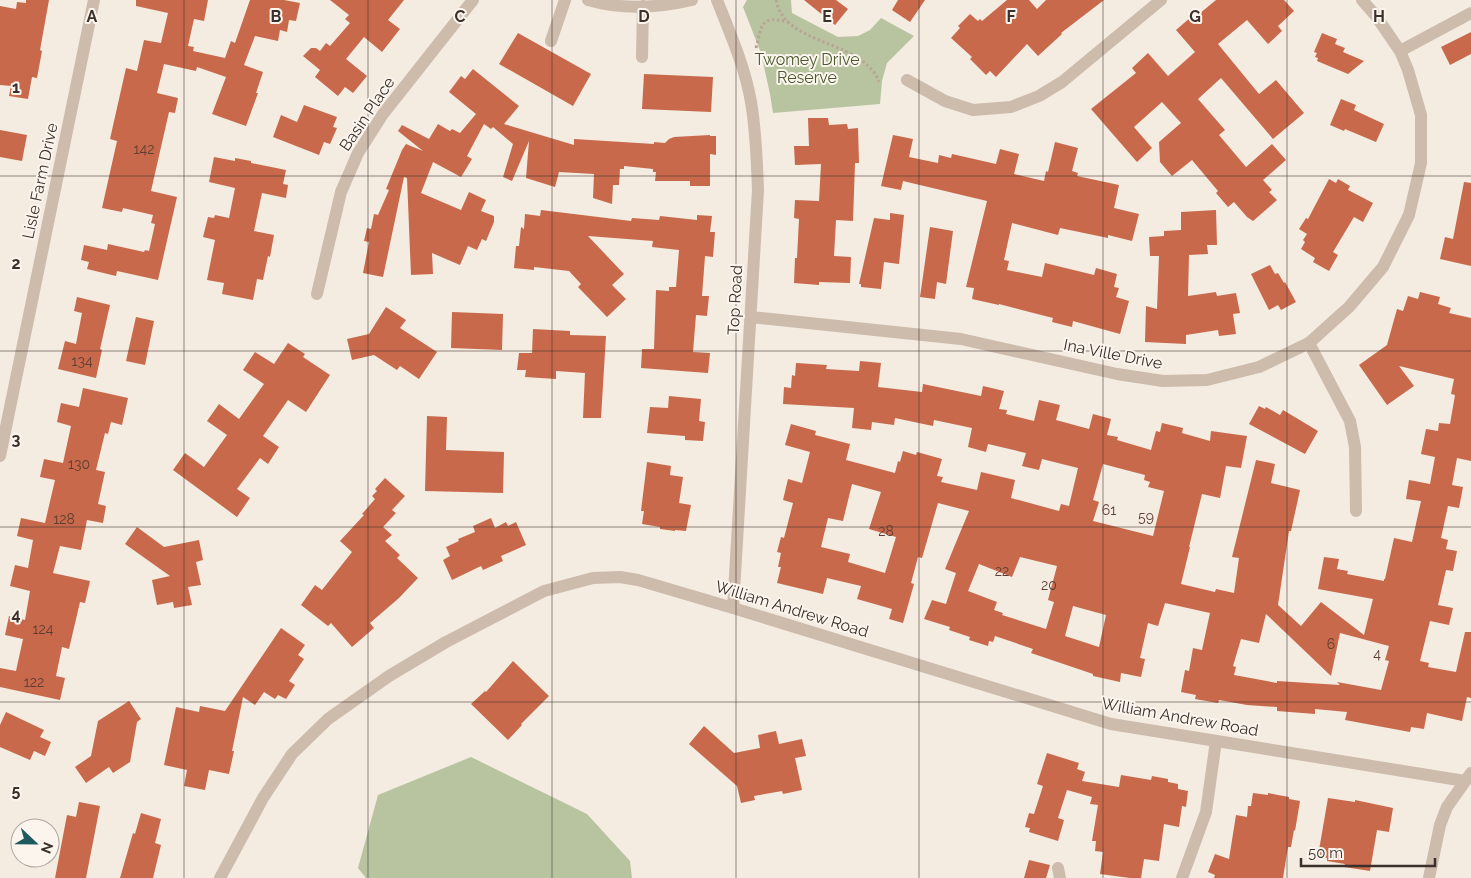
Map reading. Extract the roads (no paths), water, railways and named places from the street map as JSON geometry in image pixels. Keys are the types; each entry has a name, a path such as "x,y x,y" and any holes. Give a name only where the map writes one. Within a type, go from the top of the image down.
{"street":[{"name":"Lisle Farm Drive","path":"0,456 94,0"},
{"name":"Basin Place","path":"317,294 341,192 358,153 383,114 473,0"},
{"path":"551,41 565,0"},
{"path":"588,0 621,6 665,5 692,0"},
{"name":"Top Road","path":"717,0 738,55 751,100 756,141 758,190 733,608"},
{"path":"907,80 946,101 973,110 1010,107 1039,96 1062,82 1161,0"},
{"name":"Ina Ville Drive","path":"751,317 961,338 1117,374 1163,381 1207,380 1258,367 1309,344 1349,307 1382,267 1408,215 1420,163 1421,115 1408,70 1400,51 1376,16 1362,0"},
{"path":"642,57 643,6"},
{"path":"1400,51 1471,12"},
{"path":"1309,344 1350,421 1355,447 1356,511"},
{"name":"William Andrew Road","path":"220,878 262,798 292,754 328,718 389,676 446,642 544,591 593,578 620,577 638,580 1111,724 1468,777"},
{"path":"1184,877 1206,812 1216,741"},
{"path":"1429,878 1440,825 1448,807 1468,777"}],"park label":[{"name":"Twomey Drive Reserve","path":"807,68"}]}
